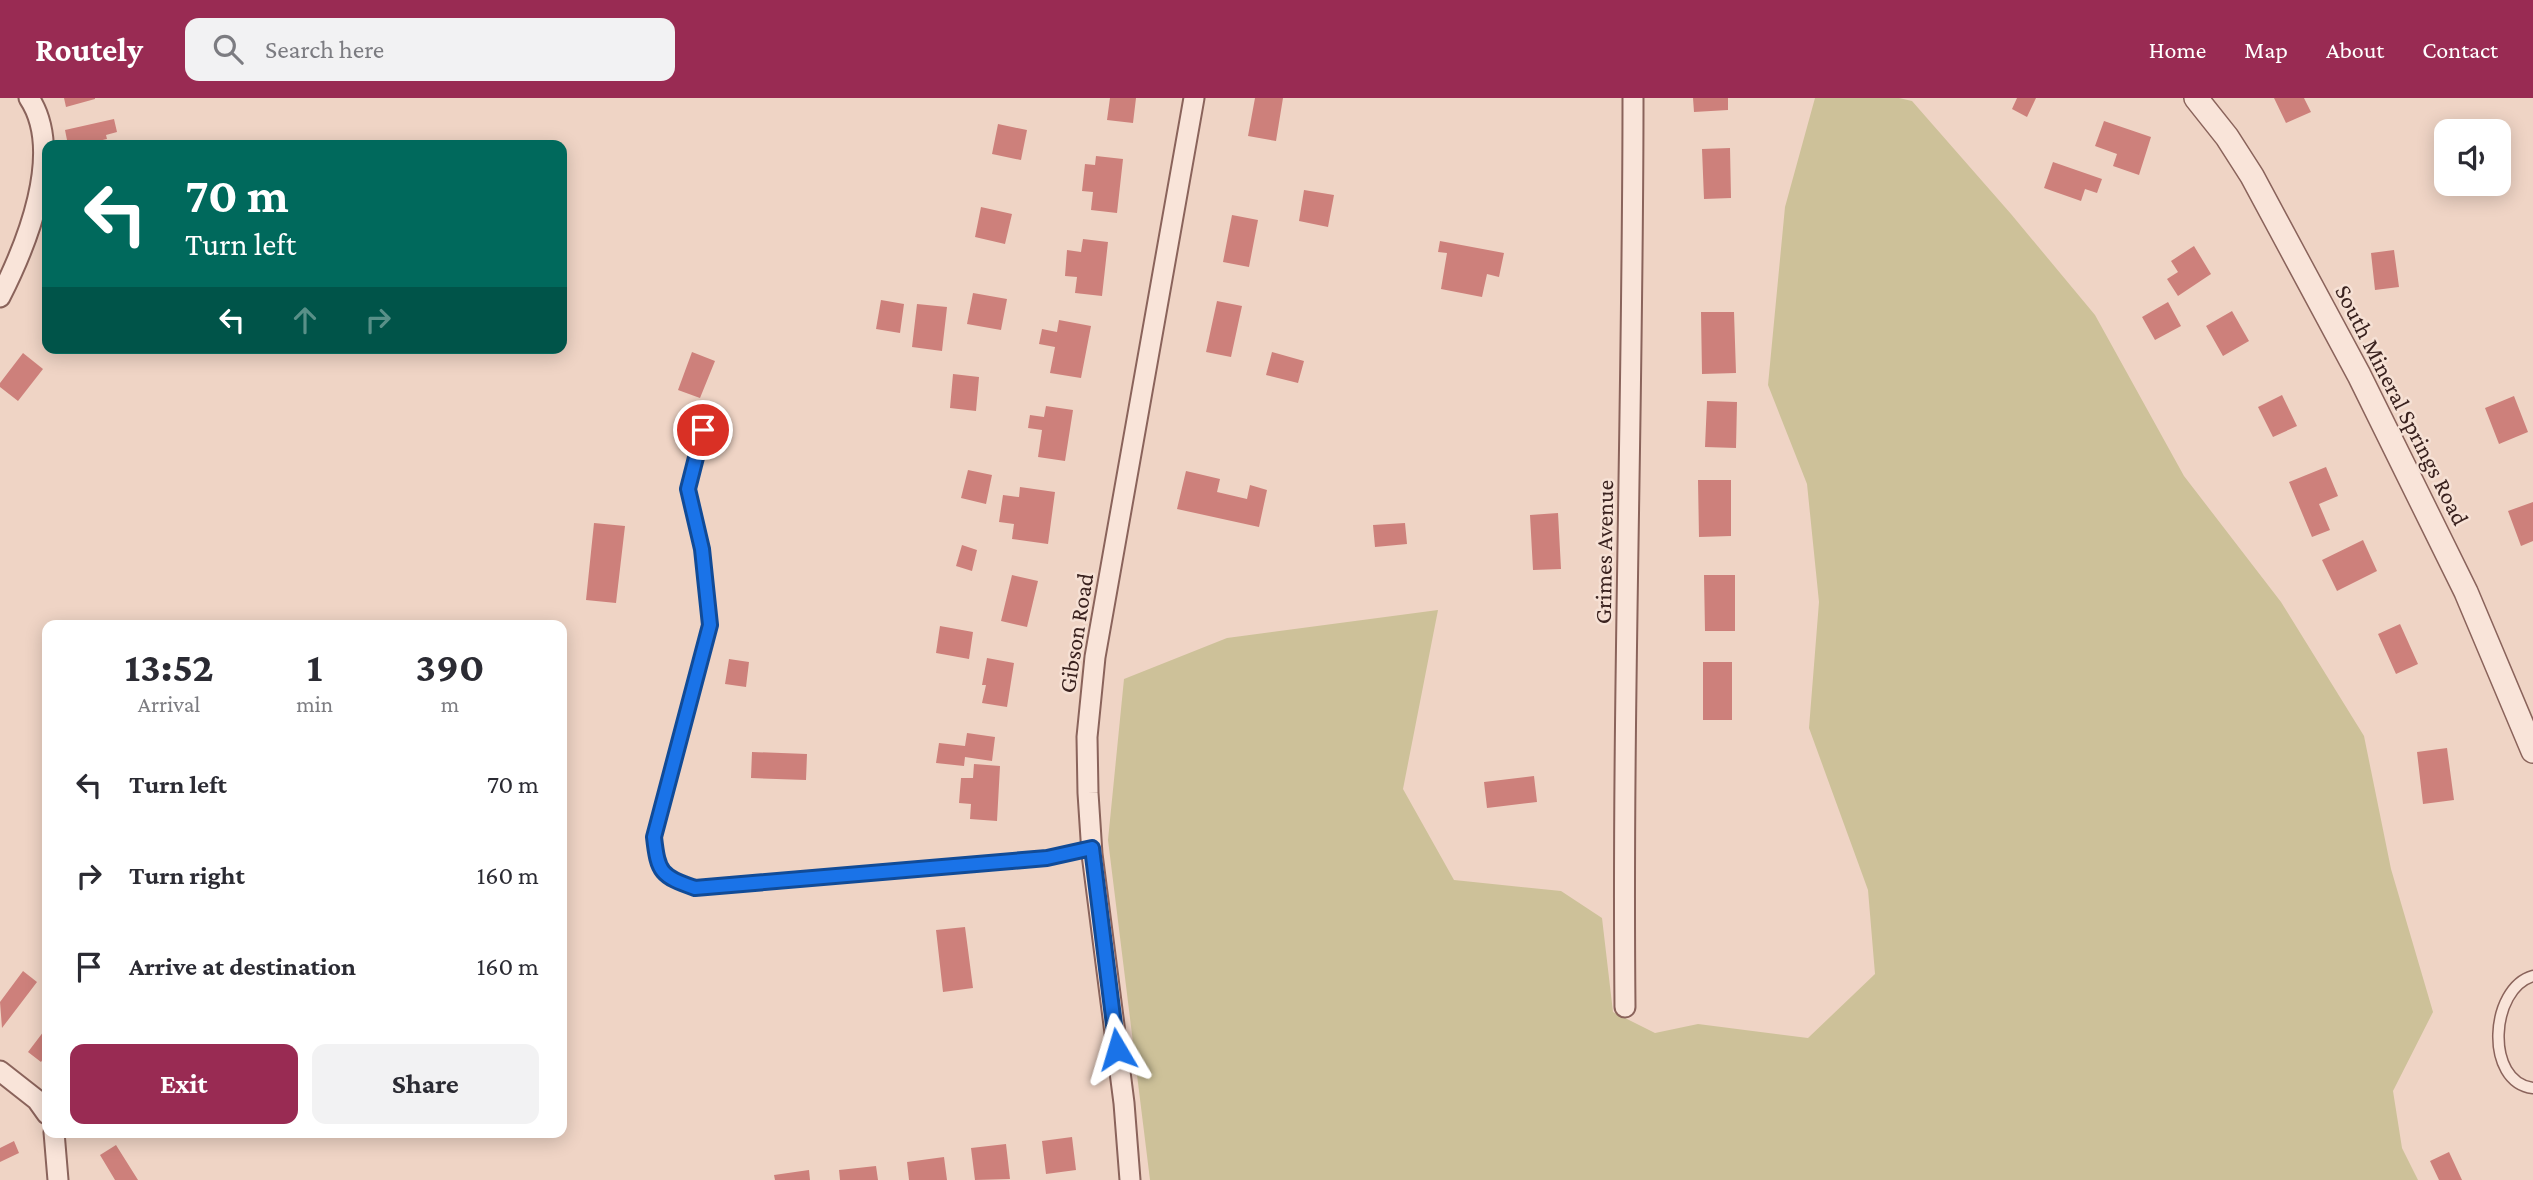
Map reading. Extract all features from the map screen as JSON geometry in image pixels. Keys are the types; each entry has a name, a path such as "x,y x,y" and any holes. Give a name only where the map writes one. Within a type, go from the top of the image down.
{"street":[{"path":"29,98 35,106 43,140"},
{"name":"Gibson Road","path":"1130,1180 1124,1103 1092,848 1087,737 1095,657 1194,98"},
{"name":"Grimes Avenue","path":"1625,1007 1624,793 1633,286 1633,98"},
{"name":"South Mineral Springs Road","path":"2196,98 2227,137 2252,176 2359,375 2466,592 2533,751"},
{"path":"0,298 33,216 42,175"},
{"path":"0,1071 42,1107"},
{"path":"54,1138 58,1180"}],"lane":[{"path":"703,430 688,489 702,549 710,625 654,837 657,864 670,880 695,888 1047,858 1092,848"},
{"path":"2533,976 2524,978 2509,995 2498,1017 2503,1064 2512,1079 2533,1088"}],"shaded area":[{"path":"1815,98 1899,98 1912,101 2011,214 2095,315 2184,476 2281,602 2364,736 2391,869 2433,1012 2393,1091 2402,1148 2418,1180 1150,1180 1108,840 1124,679 1227,638 1438,610 1403,789 1454,880 1561,891 1602,918 1613,1012 1655,1033 1698,1024 1808,1038 1875,974 1868,890 1809,728 1819,602 1807,484 1768,385 1785,207"}],"building":[{"path":"64,98 95,98 95,99 66,107"},
{"path":"1110,98 1136,98 1133,123 1107,120"},
{"path":"1255,98 1283,98 1276,141 1248,136"},
{"path":"1693,98 1728,98 1728,110 1694,112"},
{"path":"2017,98 2036,98 2027,117 2012,109"},
{"path":"2274,98 2304,98 2311,112 2286,123"},
{"path":"114,119 117,132 106,135 107,139 103,140 67,140 65,130"},
{"path":"2104,121 2151,137 2139,175 2113,166 2117,154 2095,146"},
{"path":"998,124 1027,130 1021,160 992,154"},
{"path":"1730,148 1731,198 1704,199 1702,149"},
{"path":"1096,156 1123,159 1117,213 1091,210 1093,192 1082,191 1085,164 1095,165"},
{"path":"2053,162 2102,179 2097,193 2085,189 2081,201 2044,188"},
{"path":"1304,190 1334,195 1328,227 1299,221"},
{"path":"981,207 1012,214 1005,244 975,237"},
{"path":"1232,215 1258,220 1249,267 1223,262"},
{"path":"1083,239 1108,242 1102,296 1075,293 1077,277 1065,276 1067,250 1081,252"},
{"path":"1440,241 1504,253 1499,277 1487,274 1482,297 1441,289 1447,253 1438,252"},
{"path":"2194,246 2211,274 2178,296 2167,279 2178,272 2171,261"},
{"path":"2394,250 2399,287 2375,290 2371,253"},
{"path":"973,293 1007,299 1001,330 967,324"},
{"path":"881,300 904,304 900,333 876,329"},
{"path":"1217,301 1242,306 1231,357 1206,352"},
{"path":"2168,302 2181,326 2155,340 2142,317"},
{"path":"917,304 947,307 942,351 912,347"},
{"path":"2232,311 2249,341 2223,356 2206,326"},
{"path":"1701,312 1734,312 1736,373 1702,374"},
{"path":"1059,320 1091,326 1081,378 1050,373 1055,347 1039,344 1042,329 1057,332"},
{"path":"692,352 715,361 700,398 678,390"},
{"path":"1272,352 1304,361 1298,383 1266,375"},
{"path":"23,353 43,369 18,401 0,387 0,383"},
{"path":"953,374 979,377 976,411 950,408"},
{"path":"2282,395 2297,426 2273,437 2258,407"},
{"path":"2514,396 2528,432 2499,444 2485,408"},
{"path":"1707,401 1737,402 1736,448 1705,447"},
{"path":"1046,406 1073,410 1065,461 1038,457 1042,430 1028,428 1030,415 1044,417"},
{"path":"2326,467 2338,496 2319,504 2330,530 2312,537 2289,482"},
{"path":"968,470 992,475 986,504 961,498"},
{"path":"1186,471 1220,479 1217,492 1247,499 1250,485 1267,490 1259,527 1177,509"},
{"path":"1698,480 1731,480 1731,536 1699,537"},
{"path":"1020,487 1055,492 1048,544 1012,539 1014,524 999,522 1003,495 1019,497"},
{"path":"2533,502 2533,541 2521,546 2508,511"},
{"path":"1558,513 1561,569 1533,570 1530,515"},
{"path":"594,523 625,526 616,603 586,600"},
{"path":"1405,523 1407,544 1375,547 1373,525"},
{"path":"2363,540 2377,571 2337,591 2322,560"},
{"path":"962,545 977,550 972,571 956,566"},
{"path":"1012,575 1038,581 1027,627 1001,621"},
{"path":"1704,575 1735,575 1735,631 1705,631"},
{"path":"2400,624 2418,664 2396,674 2378,634"},
{"path":"940,626 973,632 969,659 936,653"},
{"path":"987,658 1014,663 1007,707 982,703"},
{"path":"729,659 749,662 746,687 725,684"},
{"path":"1703,662 1732,662 1732,720 1703,720"},
{"path":"967,733 995,737 992,761 965,757 964,766 936,763 939,743 965,746"},
{"path":"2447,748 2454,800 2423,804 2417,752"},
{"path":"752,752 807,754 806,780 751,778"},
{"path":"974,764 1000,766 997,821 970,819 971,804 959,803 961,778 973,778"},
{"path":"1534,776 1537,802 1487,808 1484,782"},
{"path":"965,927 973,988 943,992 936,930"},
{"path":"23,971 37,982 2,1028 0,1002"},
{"path":"42,1034 41,1062 28,1052"},
{"path":"1072,1137 1076,1170 1046,1174 1042,1141"},
{"path":"14,1141 19,1153 0,1162 0,1148"},
{"path":"1006,1144 1010,1179 975,1180 971,1148"},
{"path":"116,1145 138,1180 115,1180 100,1155"},
{"path":"2449,1152 2462,1180 2439,1180 2430,1161"},
{"path":"944,1157 947,1180 909,1180 907,1162"},
{"path":"876,1166 878,1180 840,1180 839,1170"},
{"path":"809,1170 810,1180 775,1180 774,1175"}],"route":[{"path":"703,430 688,489 702,549 710,625 654,837 657,864 670,880 695,888 1047,858 1092,848 1117,1049"}]}
